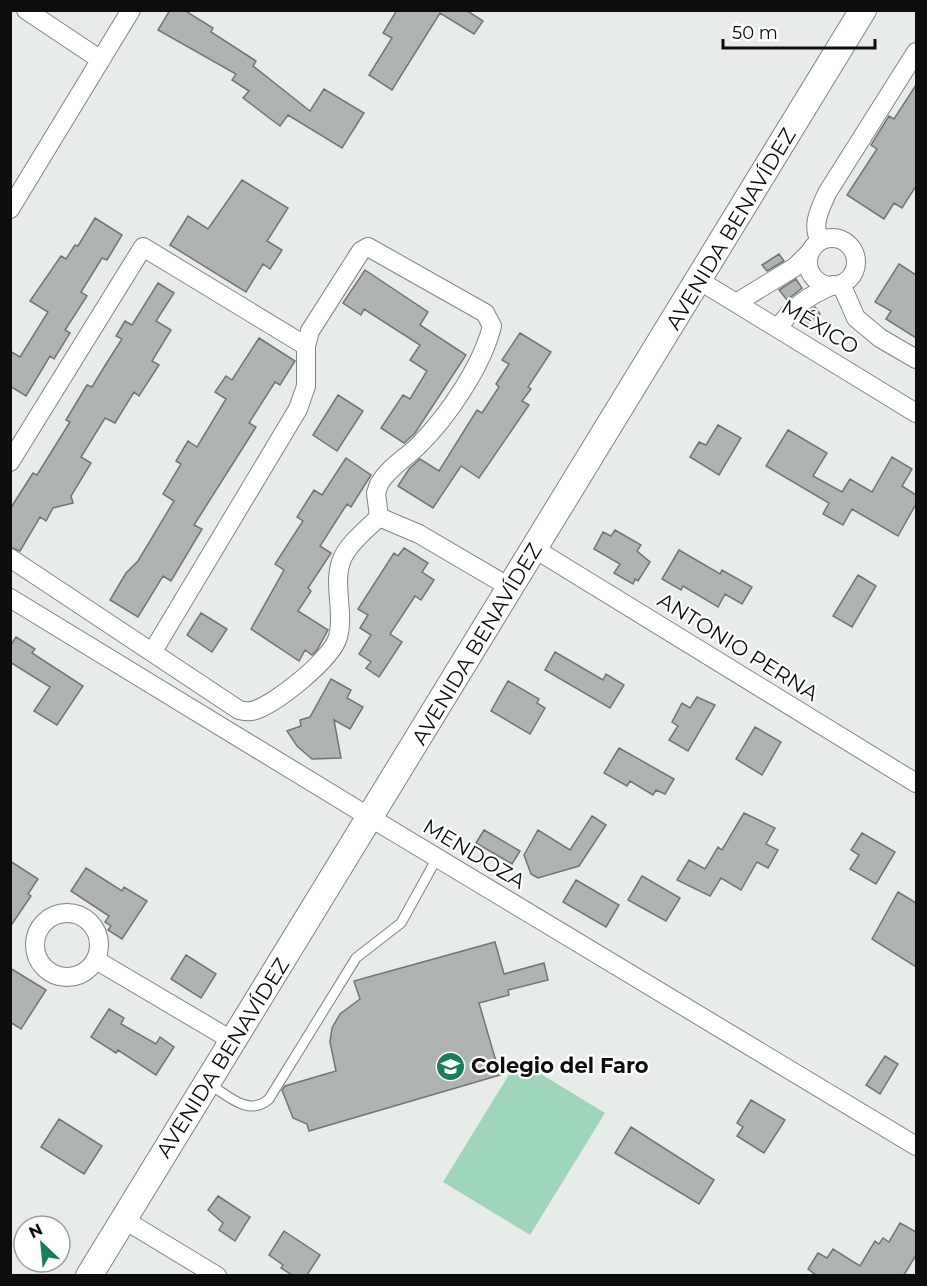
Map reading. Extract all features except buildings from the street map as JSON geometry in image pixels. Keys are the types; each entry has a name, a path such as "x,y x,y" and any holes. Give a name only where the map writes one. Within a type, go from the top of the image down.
{"main road":[{"name":"AVENIDA BENAVÍDEZ","path":"89,1275 700,281 863,10"}],"street":[{"path":"26,10 101,60"},
{"path":"10,208 131,10"},
{"path":"837,285 826,285 813,275 808,260 815,247 818,215 826,193 916,52"},
{"path":"736,303 795,267 815,247 836,238 849,245 856,258 853,274 837,285 814,294 787,314 779,328"},
{"path":"10,462 143,247 306,346"},
{"path":"10,558 239,710 249,712 259,709 319,663 334,648 339,634 338,584 342,559 379,517 376,493 383,476 424,441 460,393 483,352 490,334 490,320 485,313 368,247 361,251 310,331 306,346 306,386 298,409 153,651"},
{"name":"MÉXICO","path":"700,281 916,413"},
{"path":"837,285 856,318 880,338 916,359"},
{"path":"379,517 419,534 512,588"},
{"name":"ANTONIO PERNA","path":"535,549 916,783"},
{"name":"MENDOZA","path":"10,598 916,1146"},
{"path":"96,960 234,1041"},
{"path":"123,1219 217,1275"}],"lane":[{"path":"207,1083 249,1108 261,1107 269,1099 356,958 401,923 437,858"}],"green space":[{"path":"518,1060 605,1113 530,1235 443,1182"}],"place":[{"name":"Colegio del Faro","path":"450,1066"}]}
